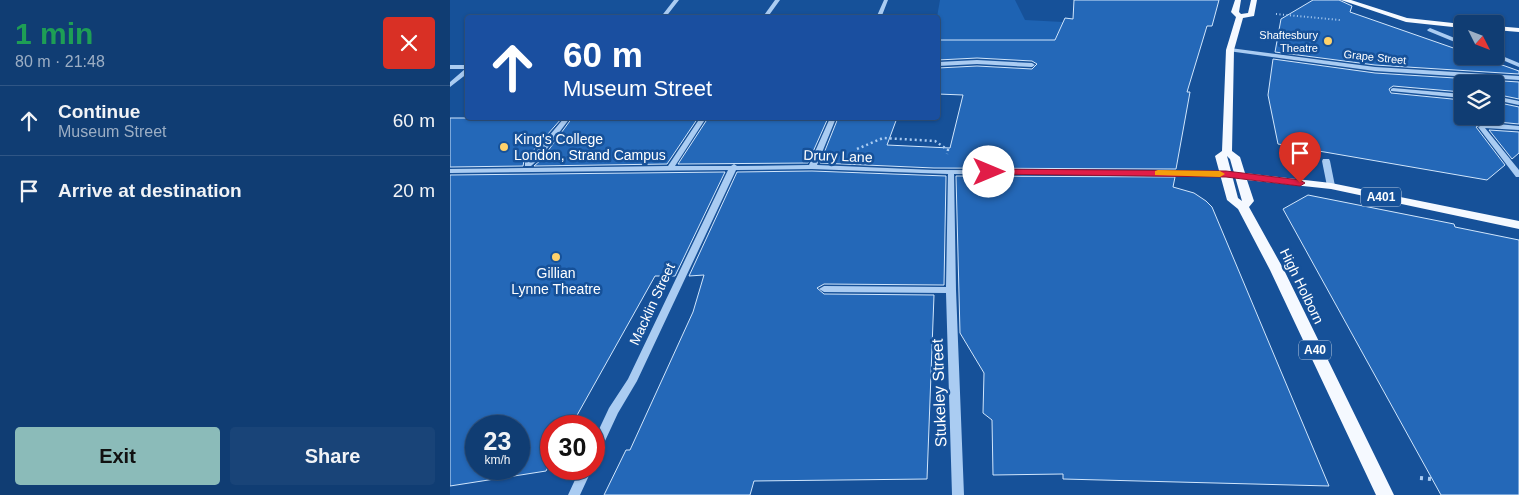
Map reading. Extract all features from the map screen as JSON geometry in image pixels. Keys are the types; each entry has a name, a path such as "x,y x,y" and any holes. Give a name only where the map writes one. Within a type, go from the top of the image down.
{"main road":[{"name":"High Holborn","path":"1238,0 1235,12 1240,17"},
{"name":"High Holborn","path":"1240,17 1251,14 1254,0"},
{"path":"1344,0 1406,20 1454,25"},
{"name":"High Holborn","path":"1240,17 1230,50 1227,152 1220,156 1233,200 1243,207 1281,279 1385,495"},
{"path":"1504,29 1519,30"},
{"path":"1227,152 1235,156 1242,176 1248,201 1243,207"},
{"name":"A401","path":"1242,176 1331,186 1519,225"}],"street":[{"path":"664,15 677,0"},
{"path":"766,15 778,0"},
{"path":"879,15 886,0"},
{"path":"1430,30 1454,40"},
{"name":"Grape Street","path":"1230,50 1375,69 1519,78"},
{"path":"1504,59 1519,65"},
{"path":"940,64 977,62 1032,65"},
{"path":"450,67 465,68"},
{"path":"450,84 465,71"},
{"path":"1393,90 1454,95"},
{"path":"1504,100 1519,103"},
{"path":"528,164 537,156 566,120"},
{"path":"671,167 702,120"},
{"path":"812,167 832,120"},
{"path":"1519,128 1487,125 1480,127 1519,175"},
{"path":"1326,161 1331,186"},
{"name":"Drury Lane","path":"450,171 734,166 934,172 1226,174 1242,176"},
{"name":"Macklin Street","path":"605,428 613,411 632,381 734,166"},
{"name":"Stukeley Street","path":"951,176 951,290 958,495"},
{"path":"824,289 951,290"},
{"path":"574,495 581,480"}],"path":[{"path":"883,138 935,141 948,150"},
{"path":"1420,478 1432,479"}],"shaded area":[{"path":"940,0 1015,0 1025,20 1063,22 1055,40 940,40 940,15 937,15"}],"building":[{"path":"1074,0 1219,0 1212,26 1207,26 1187,92 1190,92 1176,169 934,168 820,163 837,120 896,120 887,145 950,148 963,95 940,94 940,68 977,66 1032,69 1037,64 1032,61 977,58 940,60 940,40 1055,40 1065,18 1073,19"},
{"path":"1313,0 1339,0 1352,6 1350,12 1454,48 1454,65 1502,65 1519,71 1519,74 1375,65 1275,52 1281,19"},
{"path":"1273,59 1375,73 1454,78 1454,91 1393,86 1389,89 1391,93 1454,99 1454,125 1480,125 1476,127 1505,165 1487,180 1278,144 1268,95"},
{"path":"1504,81 1519,82 1519,99 1504,96"},
{"path":"1504,104 1519,107 1519,124 1504,123"},
{"name":"King's College London, Strand Campus","path":"450,118 465,118 465,120 560,120 524,161 523,166 450,167"},
{"path":"571,120 697,120 667,164 534,166 542,159"},
{"path":"707,120 827,120 808,163 678,164"},
{"path":"1489,130 1519,132 1519,153 1512,159"},
{"path":"812,171 946,176 944,285 824,284 817,288 824,294 934,295 927,479 754,481 750,495 604,495 626,450 630,450 693,312 704,275 689,276 737,172"},
{"name":"Gillian Lynne Theatre","path":"725,172 675,276 655,276 577,415 540,415 540,472 530,474 530,415 465,415 465,480 488,480 450,486 450,175"},
{"path":"956,176 1175,177 1173,187 1194,193 1206,201 1212,207 1329,486 1063,479 1063,474 993,475 992,420 983,413 984,373 960,333"},
{"path":"1308,195 1454,224 1455,227 1519,240 1519,495 1441,495 1283,209"}],"slow traffic":[{"path":"1158,173 1220,174"}],"place":[{"name":"Shaftesbury Theatre","path":"1328,41"},
{"name":"King's College London, Strand Campus","path":"504,147"},
{"name":"Gillian Lynne Theatre","path":"556,257"}],"route":[{"path":"989,172 1226,174 1300,183"}]}
